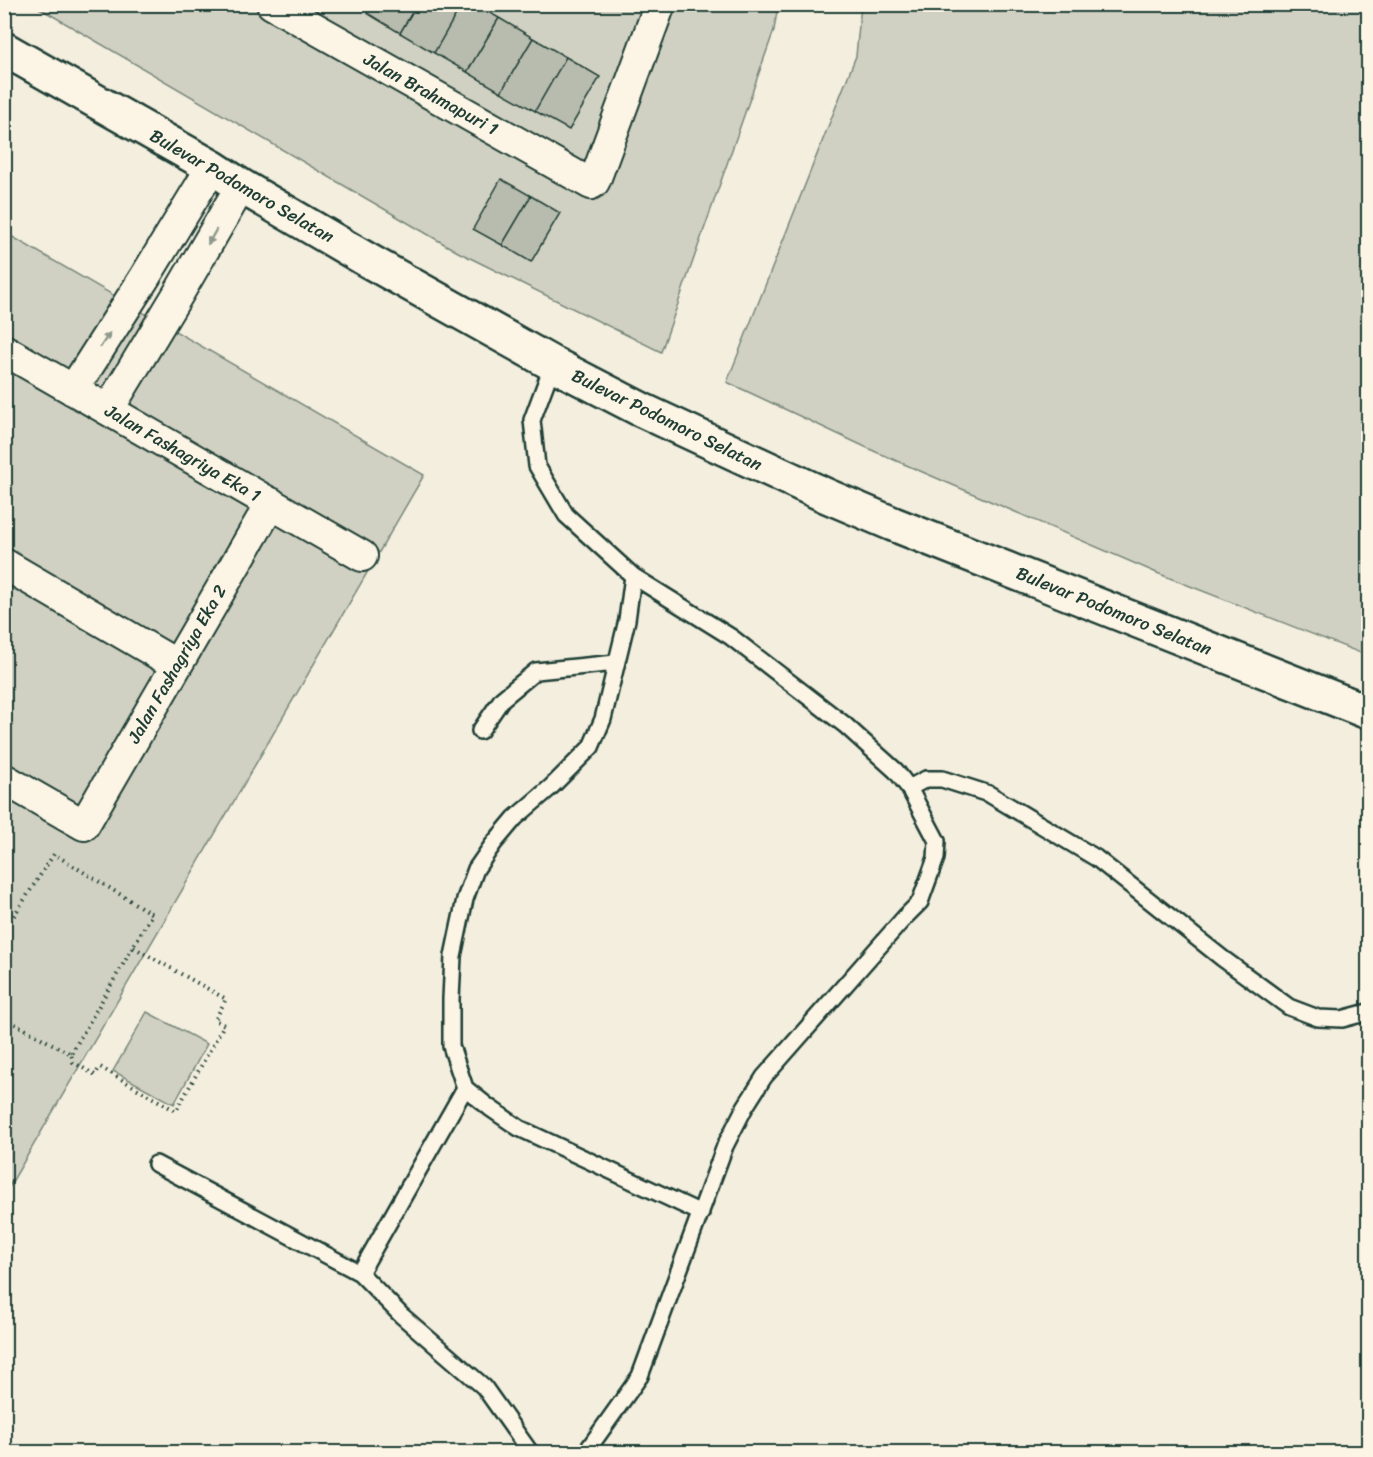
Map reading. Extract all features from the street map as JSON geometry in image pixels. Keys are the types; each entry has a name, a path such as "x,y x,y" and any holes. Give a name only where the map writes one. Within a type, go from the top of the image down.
{"street":[{"name":"Jalan Brahmapuri 1","path":"272,4 589,183 594,182 660,4"},
{"name":"Bulevar Podomoro Selatan","path":"4,49 553,364 642,410 826,496 893,524 1368,712"},
{"path":"73,390 212,167"},
{"path":"108,410 241,186"},
{"name":"Jalan Fashagriya Eka 1","path":"4,350 362,556"},
{"name":"Jalan Fashagriya Eka 2","path":"4,779 84,825 271,504"},
{"path":"4,564 177,665"}],"lane":[{"path":"553,364 532,420 537,466 567,515 633,576 731,637 845,725 896,771 909,788 937,841 936,858 920,902 764,1077 745,1107 725,1146 640,1376 586,1452"},
{"path":"633,576 627,620 603,719 591,747 551,787 515,818 476,869 465,899 453,956 451,1046 465,1088 519,1128 701,1213"},
{"path":"480,731 502,699 536,671 616,663"},
{"path":"909,788 926,779 942,780 988,794 1096,858 1222,958 1290,1007 1318,1018 1342,1019 1368,1012"},
{"path":"360,1273 465,1088"},
{"path":"156,1164 360,1273 401,1315 484,1387 530,1452"}],"path":[{"path":"4,932 7,923 54,854 152,914 71,1054 73,1062 87,1071 95,1075 100,1066 176,1111 224,1025 215,1020 226,999 133,947"},
{"path":"4,1018 71,1054"}],"shaded area":[{"path":"34,5 778,5 774,30 661,352 458,252"},
{"path":"861,5 1368,5 1368,656 1157,573 876,452 727,382 856,56"},
{"path":"4,232 424,475 5,1194"},
{"path":"147,1012 207,1044 174,1104 113,1071"}],"building":[{"path":"372,4 417,4 400,33 367,13"},
{"path":"417,4 462,4 434,53 400,33"},
{"path":"462,4 475,4 499,18 467,72 434,53"},
{"path":"499,18 533,38 501,92 467,72"},
{"path":"533,38 566,57 535,111 501,92"},
{"path":"566,57 600,77 569,130 535,111"},
{"path":"501,179 531,196 502,245 473,229"},
{"path":"531,196 560,213 531,262 502,245"}]}
